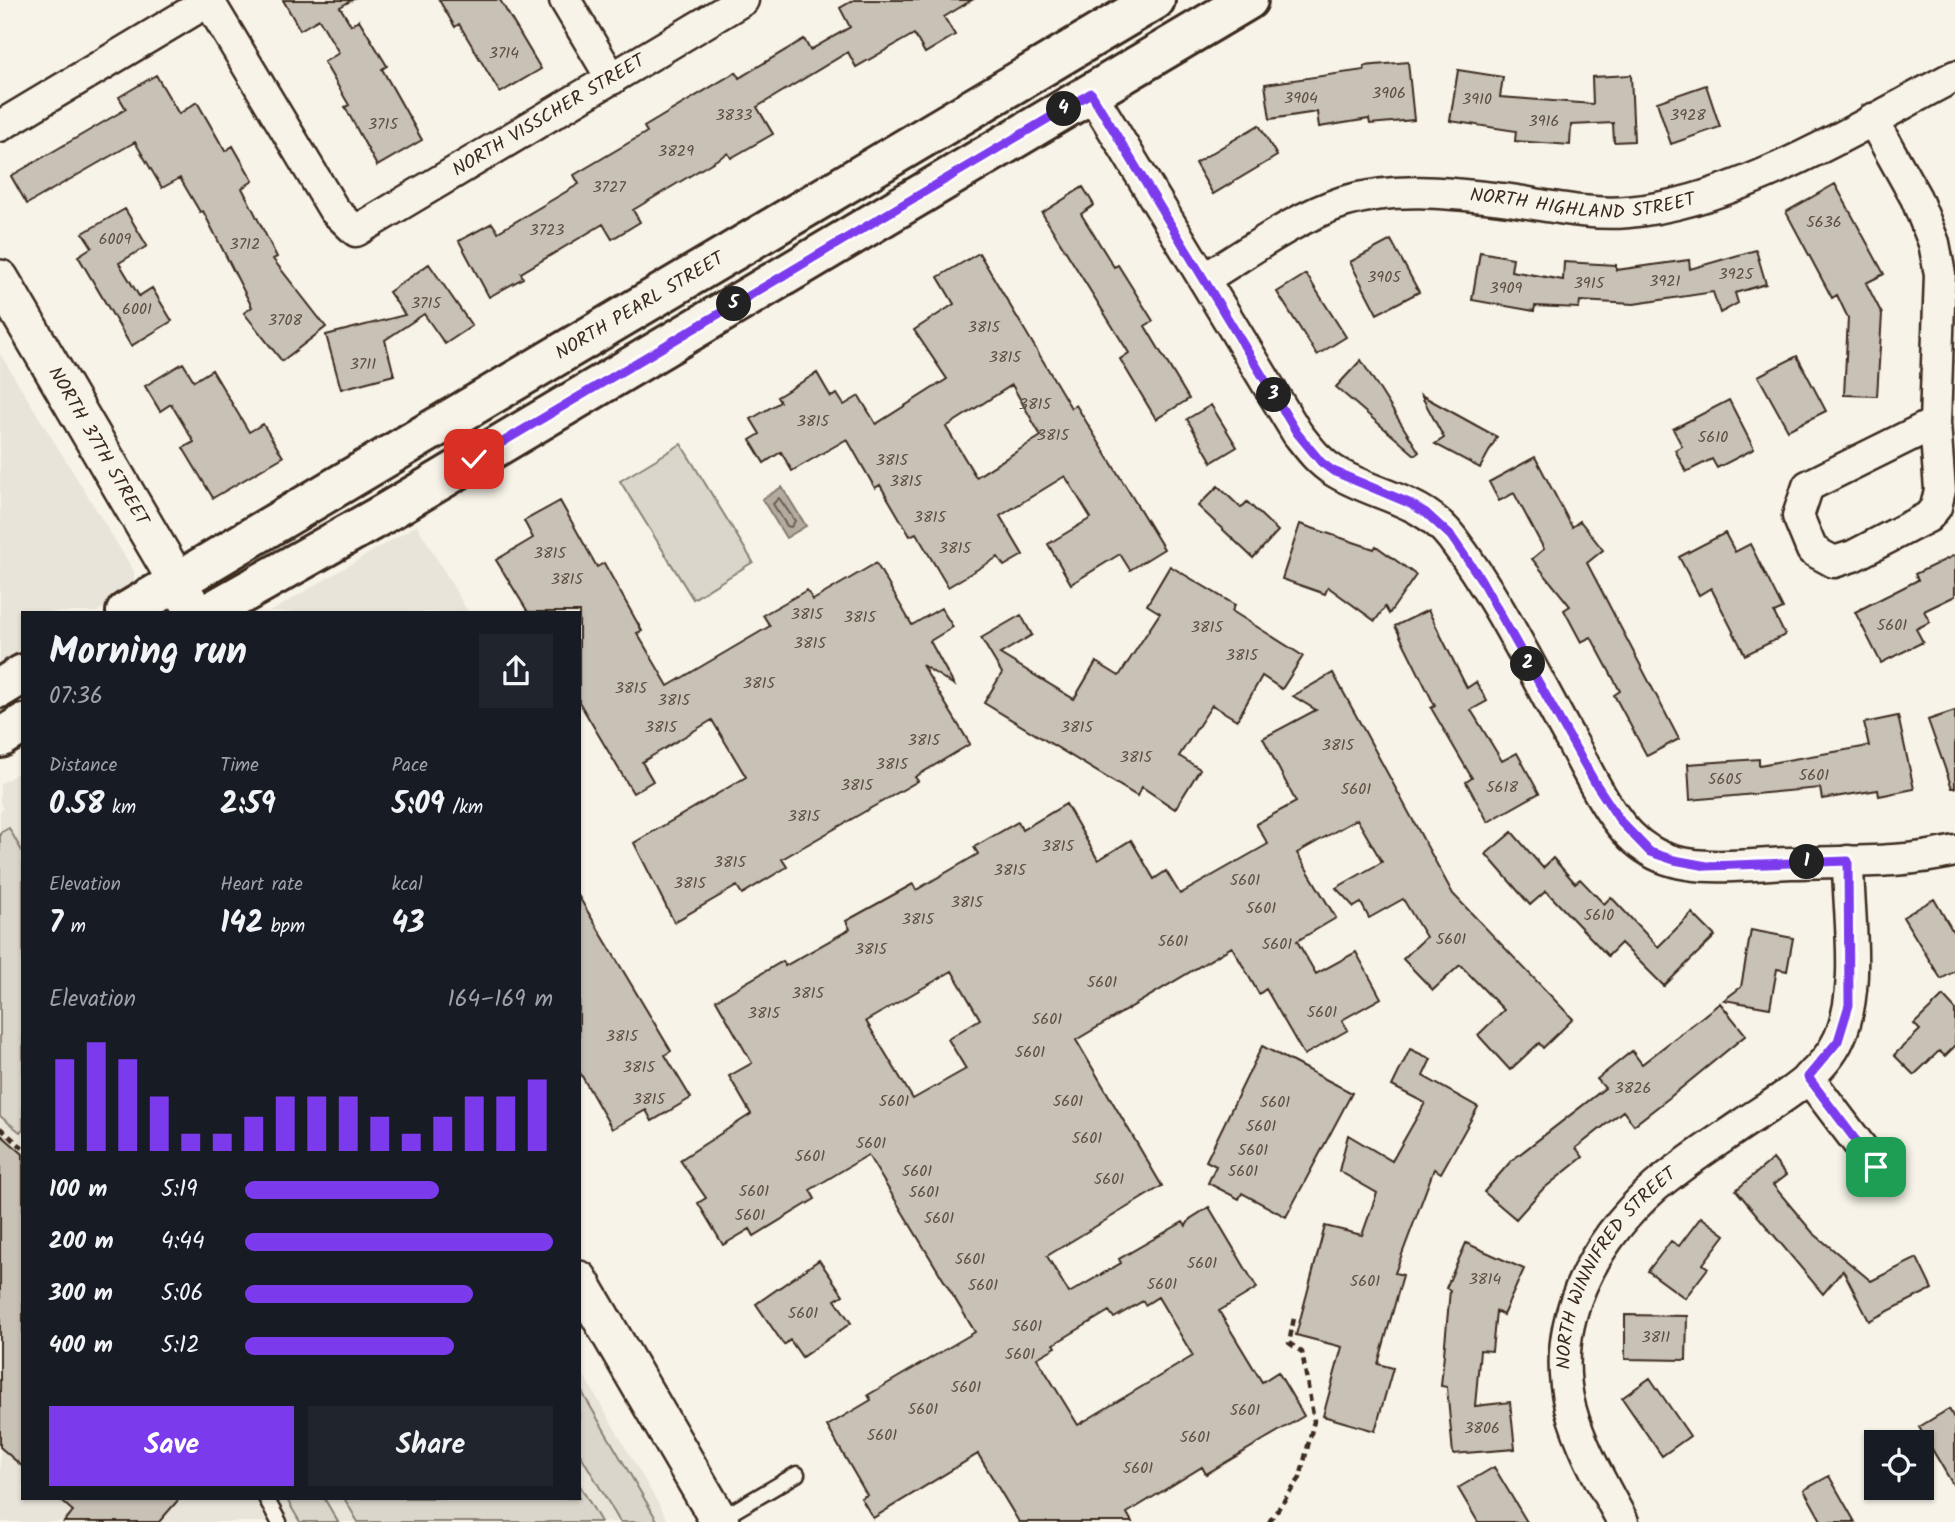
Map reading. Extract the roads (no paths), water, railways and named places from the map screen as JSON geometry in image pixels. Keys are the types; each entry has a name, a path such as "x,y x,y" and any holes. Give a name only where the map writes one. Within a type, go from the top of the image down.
{"main road":[{"name":"NORTH PEARL STREET","path":"130,611 187,597 1156,0"},
{"path":"212,611 375,519 1248,0"},
{"path":"0,688 21,675"},
{"path":"0,738 21,725"}],"street":[{"path":"565,0 612,79"},
{"name":"NORTH VISSCHER STREET","path":"208,1 334,210 356,231 743,0"},
{"path":"0,126 208,1"},
{"name":"NORTH HIGHLAND STREET","path":"1204,279 1301,221 1346,201 1417,192 1458,194 1598,212 1628,212 1690,200 1727,188 1955,76"},
{"path":"1091,93 1297,433 1321,462 1345,477 1409,503 1426,513 1451,536 1480,578 1594,781 1636,840 1650,852 1707,866 1936,856 1955,851"},
{"path":"1872,119 1916,198 1934,243 1941,305 1936,423 1940,490 1936,507 1928,517 1853,556 1834,562 1812,550 1798,516 1808,486 1936,423"},
{"name":"NORTH 37TH STREET","path":"5,300 187,597"},
{"name":"NORTH WINNIFRED STREET","path":"1623,1522 1579,1436 1570,1404 1565,1365 1566,1327 1576,1300 1605,1243 1656,1186 1808,1077 1838,1041 1849,1005 1848,861"},
{"path":"1808,1077 1876,1167"},
{"path":"581,1283 719,1521"}],"lane":[{"path":"719,1521 797,1474"},
{"path":"267,1500 279,1522"}],"water":[{"path":"782,487 806,526 786,538 762,499"}]}
